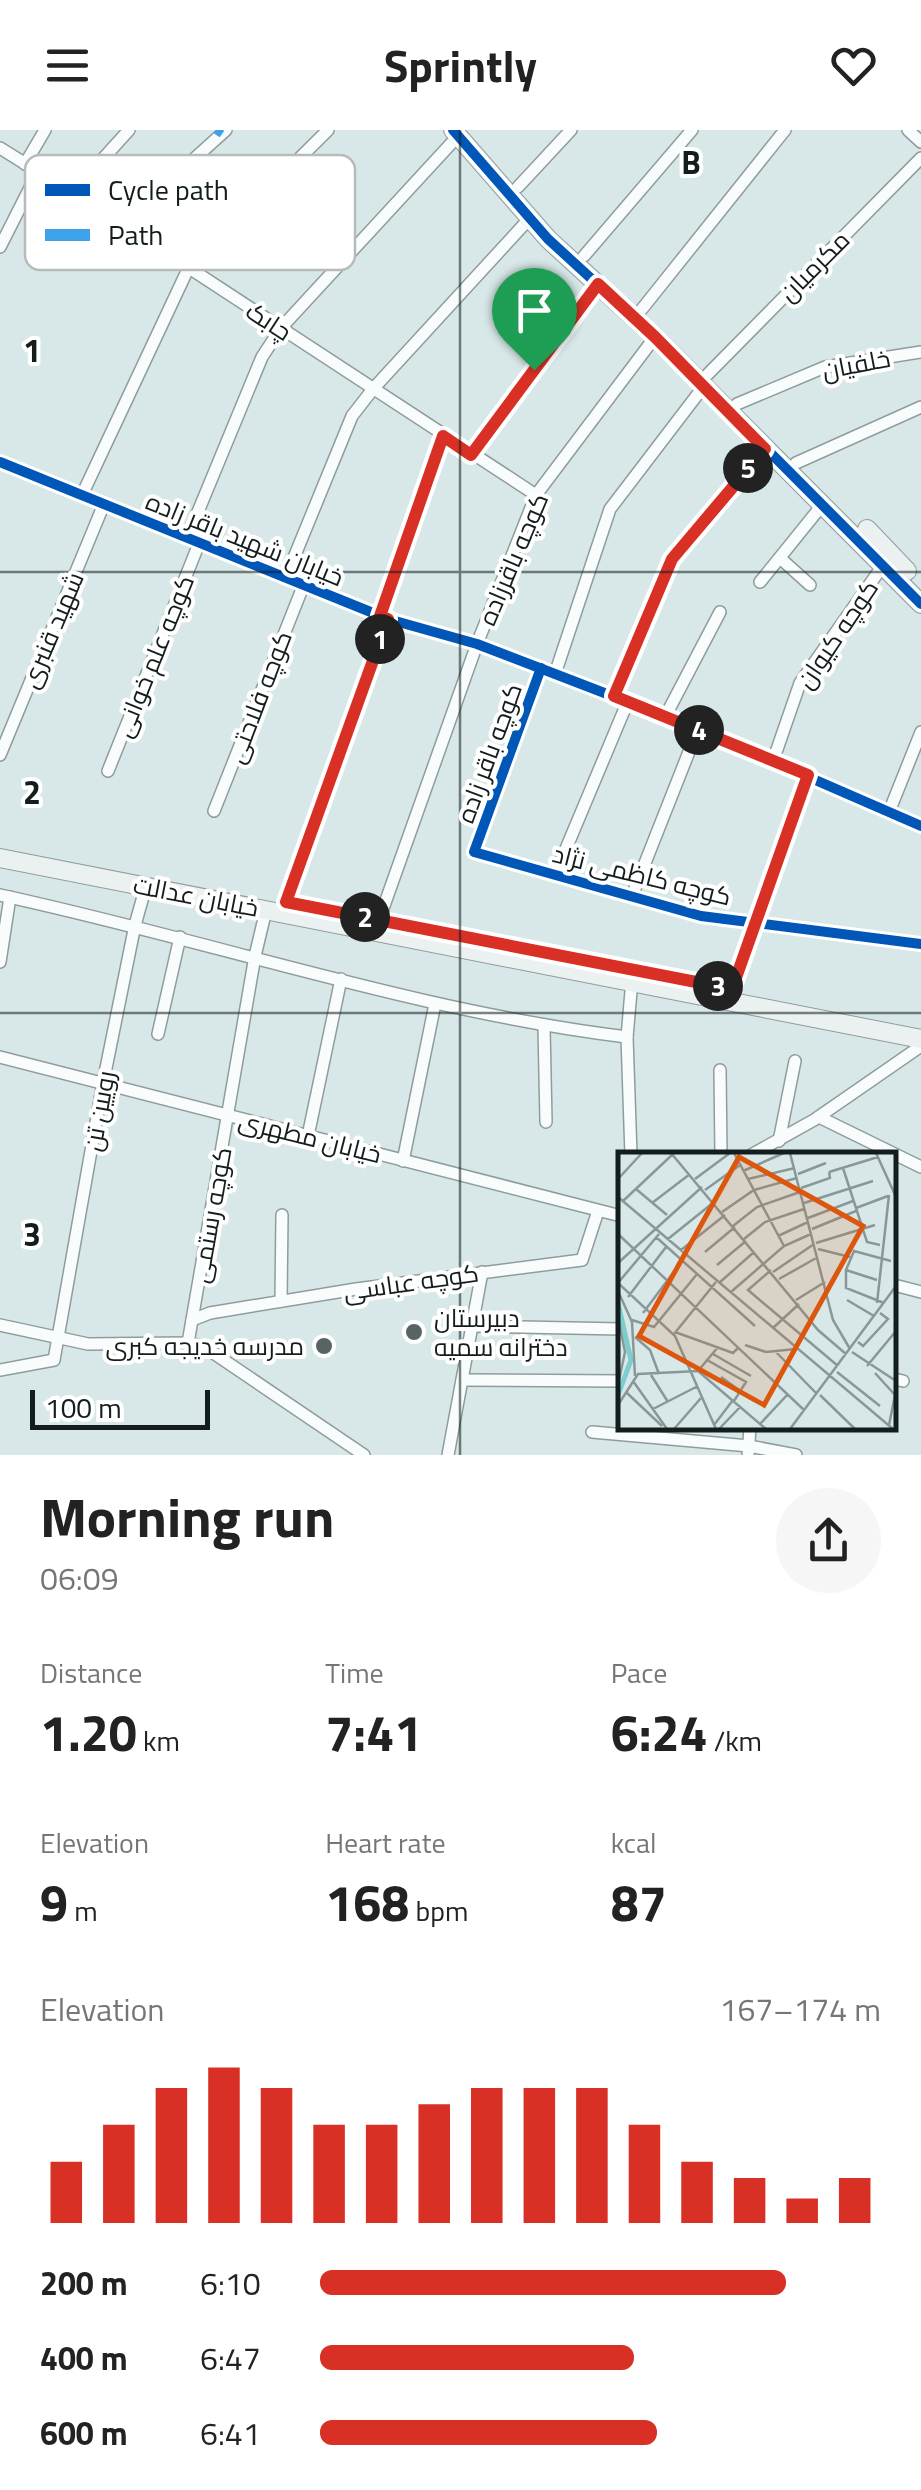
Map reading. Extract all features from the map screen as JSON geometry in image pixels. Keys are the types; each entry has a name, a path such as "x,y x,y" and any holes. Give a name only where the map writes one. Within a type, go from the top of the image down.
{"main road":[{"path":"460,132 556,230 642,309 765,449 921,604"},
{"path":"460,132 530,218 655,337 737,404 921,587"},
{"name":"خیابان عدالت","path":"0,847 921,1026"},
{"name":"خیابان عدالت","path":"0,858 921,1038"}],"street":[{"path":"30,155 44,130"},
{"path":"106,155 128,130"},
{"path":"303,155 328,130"},
{"path":"518,187 571,130"},
{"path":"584,256 692,130"},
{"path":"642,309 785,130"},
{"path":"908,130 921,142"},
{"path":"196,155 222,131"},
{"name":"کوچه علم خوانی","path":"355,248 460,132"},
{"name":"چابک","path":"0,148 25,164"},
{"name":"مکرمیان","path":"555,674 610,509 706,380 921,158"},
{"path":"0,247 25,198"},
{"path":"286,577 352,416 530,218"},
{"path":"82,495 188,270"},
{"name":"چابک","path":"190,270 536,495"},
{"name":"کوچه علم خوانی","path":"108,771 262,356 335,270"},
{"path":"471,455 598,284"},
{"name":"کوچه باقرزاده","path":"379,920 476,644 536,495 655,337"},
{"name":"خلفیان","path":"737,404 825,367 921,352"},
{"path":"796,463 921,407"},
{"path":"286,902 443,436"},
{"path":"614,696 672,559 765,449"},
{"name":"خیابان شهید باقر زاده","path":"2,468 82,495 384,618 476,644 628,701 921,826"},
{"name":"شهید قنبری","path":"0,755 104,504"},
{"path":"760,582 823,504"},
{"path":"780,558 810,585"},
{"name":"کوچه کیوان","path":"773,762 800,682 884,564"},
{"name":"کوچه فلاحتی","path":"214,811 304,584"},
{"path":"665,717 720,612"},
{"name":"کوچه باقر زاده","path":"474,852 541,668"},
{"path":"554,875 628,701"},
{"path":"632,896 698,729"},
{"path":"889,812 921,732"},
{"path":"732,989 808,775"},
{"name":"کوچه کاظمی نژاد","path":"474,852 701,916 921,944"},
{"name":"رویین تن","path":"58,1337 103,1083 146,886"},
{"path":"0,962 5,896 435,1004 544,1027 627,1037"},
{"name":"کوچه رستمی","path":"188,1342 266,910"},
{"path":"158,1034 180,937"},
{"path":"308,1136 341,979"},
{"path":"630,1152 627,1037 632,980"},
{"path":"403,1161 435,1004"},
{"path":"544,1027 546,1122"},
{"path":"757,1152 819,1117 921,1046"},
{"name":"خیابان مطهری","path":"0,1057 598,1211 618,1211"},
{"path":"779,1142 794,1061"},
{"path":"720,1070 721,1152"},
{"path":"819,1117 890,1152"},
{"path":"896,1155 921,1167"},
{"name":"کوچه عباسی","path":"192,1320 210,1313 281,1301 582,1260 598,1211"},
{"path":"281,1301 282,1214"},
{"path":"448,1455 482,1272"},
{"path":"896,1286 921,1292"},
{"path":"0,1325 88,1344 188,1342 204,1346 364,1455"},
{"path":"472,1326 618,1329"},
{"path":"0,1370 54,1360 58,1337"},
{"path":"462,1380 618,1381"},
{"path":"592,1432 796,1455"}],"marked path":[{"path":"216,130 222,134"}],"cycle path":[{"path":"453,130 548,239 655,337 921,604"},
{"path":"0,462 388,619 477,644 698,729 921,826"},
{"path":"541,668 474,852 701,916 921,944"}],"place":[{"name":"دبیرستان دخترانه سمیه","path":"414,1332"},
{"name":"مدرسه خدیجه کبری","path":"324,1346"}],"route":[{"path":"598,284 765,449 672,559 614,696 808,775 732,989 286,902 388,619 380,616 443,436 471,455 534,370 598,284"}]}
